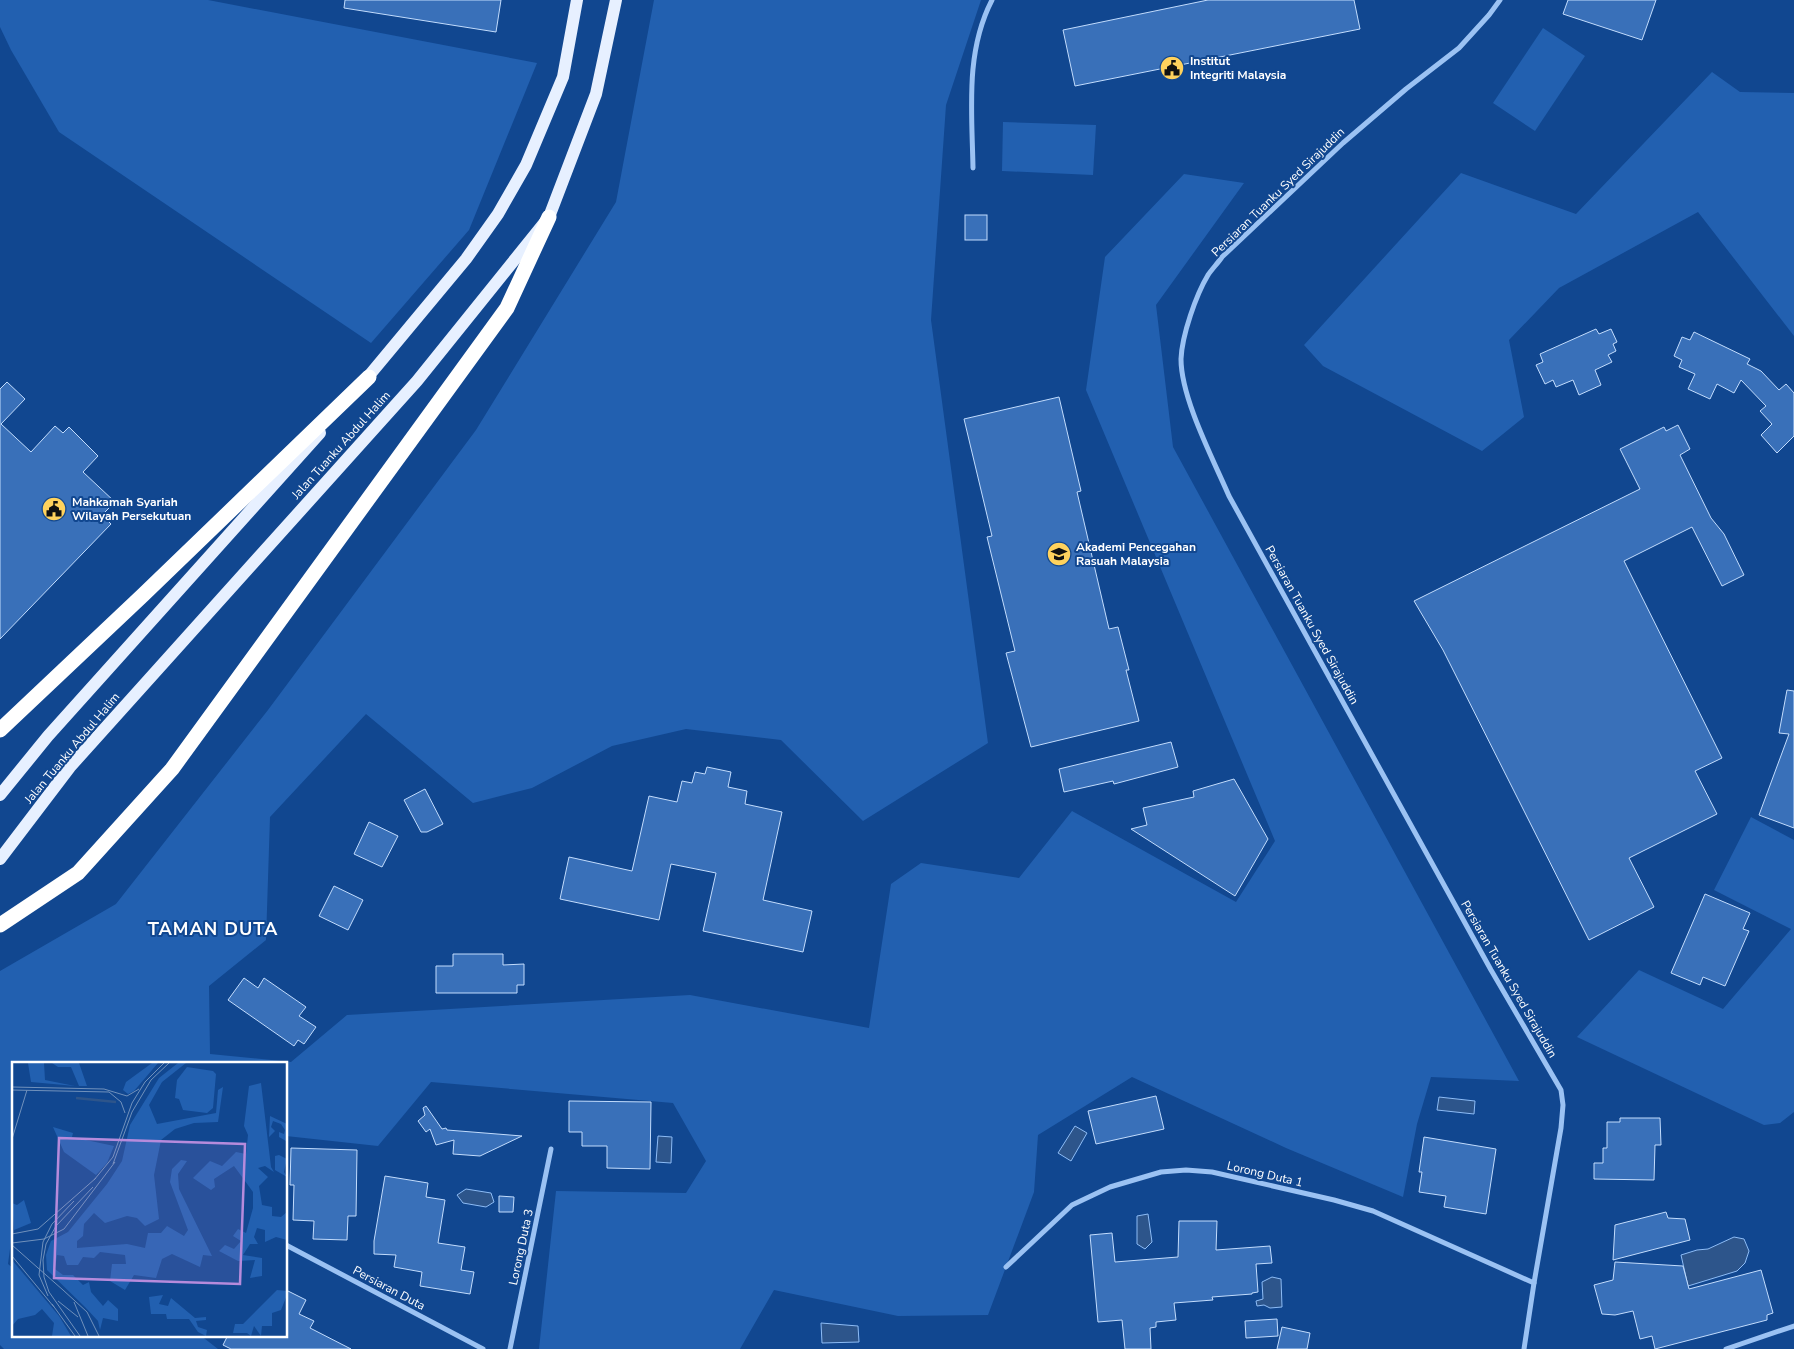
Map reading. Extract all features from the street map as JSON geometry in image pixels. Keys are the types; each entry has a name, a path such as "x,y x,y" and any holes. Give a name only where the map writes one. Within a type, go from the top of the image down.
{"highway":[{"path":"0,926 78,872 172,769 507,308 549,217"},
{"path":"0,730 369,377"}],"main road":[{"name":"Jalan Tuanku Abdul Halim","path":"0,795 48,736 369,377 466,259 498,214 526,165 563,77 577,0"},
{"name":"Jalan Tuanku Abdul Halim","path":"0,859 70,767 416,381 549,217 596,94 616,0"}],"street":[{"path":"973,168 971,77 982,19 992,0"},
{"name":"Persiaran Tuanku Syed Sirajuddin","path":"1500,0 1459,48 1406,89 1343,143 1222,257 1208,276 1194,307 1185,332 1181,359 1185,382 1195,417 1229,496 1491,970 1561,1090 1563,1105 1561,1128 1524,1349"},
{"name":"Lorong Duta 3","path":"510,1349 551,1149"},
{"name":"Lorong Duta 1","path":"1006,1267 1072,1206 1110,1187 1161,1172 1186,1170 1212,1172 1334,1200 1373,1211 1534,1282"},
{"name":"Persiaran Duta","path":"288,1246 483,1349"},
{"path":"1726,1349 1794,1326"}],"shaded area":[{"path":"0,0 208,0 537,63 469,230 371,343 59,132 11,50 0,27"},
{"path":"654,0 981,0 946,105 931,320 988,743 863,821 781,740 686,729 612,746 532,788 473,803 366,714 270,817 266,940 209,986 210,1054 291,1062 347,1015 690,995 869,1028 891,884 921,863 1019,878 1072,811 1236,902 1275,841 1086,390 1105,257 1184,174 1244,183 1156,305 1173,447 1519,1081 1431,1077 1417,1124 1403,1197 1286,1148 1132,1077 1038,1135 1034,1192 988,1315 898,1316 774,1290 740,1349 539,1349 556,1191 686,1193 706,1161 673,1103 431,1082 378,1146 288,1136 288,1062 12,1062 12,1234 8,1264 12,1267 12,1336 201,1336 218,1349 4,1349 0,1345 0,971 116,904 268,710 476,430 616,202"},
{"path":"1543,28 1585,56 1535,131 1493,103"},
{"path":"1712,72 1740,92 1794,93 1794,336 1698,212 1559,288 1509,340 1524,417 1482,451 1323,366 1304,345 1461,173 1576,214"},
{"path":"1003,122 1096,125 1093,175 1002,171"},
{"path":"1751,817 1794,840 1794,1112 1780,1123 1764,1125 1577,1037 1639,970 1723,1009 1791,929 1714,890"},
{"path":"1439,1097 1475,1101 1474,1114 1437,1110"},
{"path":"1075,1126 1087,1133 1071,1161 1058,1153"},
{"path":"658,1136 672,1137 671,1163 656,1162"},
{"path":"466,1189 491,1193 494,1202 486,1207 463,1203 457,1195"},
{"path":"1148,1214 1152,1242 1145,1249 1137,1244 1137,1216"},
{"path":"1734,1237 1744,1239 1749,1251 1745,1263 1737,1271 1688,1286 1681,1255 1708,1249"},
{"path":"1272,1277 1281,1279 1282,1307 1257,1306 1256,1301 1263,1299 1262,1282"},
{"path":"821,1323 858,1326 859,1342 822,1343"}],"building":[{"path":"345,0 501,0 496,32 344,8"},
{"path":"1208,0 1354,0 1360,29 1075,86 1063,30"},
{"path":"1568,0 1656,0 1642,40 1563,14"},
{"path":"965,215 987,215 987,240 965,240"},
{"path":"1596,329 1599,334 1611,329 1617,342 1613,344 1616,351 1608,355 1612,362 1595,370 1601,385 1579,395 1573,380 1556,387 1553,380 1545,384 1536,365 1543,362 1540,354"},
{"path":"1694,332 1750,359 1747,364 1761,371 1779,390 1786,384 1794,393 1794,436 1777,453 1761,435 1772,424 1760,411 1766,406 1741,380 1734,393 1717,384 1710,399 1688,389 1695,374 1679,367 1682,360 1674,356 1682,337 1690,340"},
{"name":"Mahkamah Syariah Wilayah Persekutuan","path":"7,382 25,399 1,424 31,452 55,426 63,433 69,427 98,456 83,472 115,502 102,515 111,524 0,639 0,389"},
{"path":"1059,397 1081,491 1077,492 1109,629 1118,627 1129,670 1126,670 1139,721 1031,747 1006,653 1015,651 987,537 992,536 964,419"},
{"path":"1678,425 1690,449 1680,455 1711,518 1724,534 1744,575 1722,586 1692,527 1624,561 1722,758 1695,771 1717,814 1629,858 1654,907 1589,940 1443,650 1414,601 1640,489 1620,449 1664,427 1666,431"},
{"path":"1787,690 1794,691 1794,828 1759,815 1789,734 1779,733"},
{"path":"1171,742 1178,767 1114,784 1113,781 1064,792 1059,769"},
{"path":"707,767 731,772 728,787 747,791 745,804 782,812 763,900 812,911 803,952 703,931 716,873 671,864 659,920 560,899 569,857 632,871 649,796 677,802 682,781 692,783 695,772 705,774"},
{"path":"1234,779 1268,839 1235,896 1131,829 1147,825 1143,808 1194,797 1193,791"},
{"path":"425,789 443,824 427,832 421,832 404,800"},
{"path":"369,822 398,836 382,867 354,854"},
{"path":"334,886 363,900 348,930 319,916"},
{"path":"1705,894 1750,913 1743,929 1749,931 1725,986 1703,977 1700,985 1671,973"},
{"path":"453,954 503,954 503,965 524,964 524,985 517,985 517,993 436,993 436,966 453,966"},
{"path":"244,978 258,988 264,978 306,1007 299,1016 316,1027 304,1044 298,1040 294,1046 228,1000"},
{"path":"1156,1096 1164,1129 1096,1144 1088,1111"},
{"path":"569,1101 651,1102 650,1169 607,1168 607,1146 582,1146 582,1132 569,1132"},
{"path":"426,1106 442,1129 522,1136 480,1156 453,1154 454,1140 436,1145 430,1129 426,1132 418,1121 425,1115 423,1108"},
{"path":"1620,1118 1660,1118 1661,1145 1655,1145 1654,1180 1594,1179 1594,1163 1603,1163 1603,1148 1607,1148 1607,1122 1620,1122"},
{"path":"1424,1137 1496,1149 1486,1214 1444,1207 1446,1196 1419,1192 1422,1172 1419,1172"},
{"path":"291,1148 357,1150 356,1216 348,1216 347,1240 313,1239 314,1221 293,1220 294,1185 290,1185"},
{"path":"385,1176 428,1183 426,1197 445,1200 438,1243 465,1247 461,1270 474,1272 470,1294 420,1286 422,1272 394,1267 396,1255 374,1254 374,1241"},
{"path":"499,1196 514,1197 513,1212 499,1212"},
{"path":"1666,1212 1668,1218 1685,1219 1690,1240 1613,1260 1615,1225"},
{"path":"1179,1221 1217,1221 1216,1250 1270,1246 1272,1263 1256,1264 1258,1292 1212,1297 1213,1300 1174,1303 1176,1320 1156,1322 1156,1327 1150,1328 1151,1349 1125,1349 1122,1320 1098,1322 1090,1235 1112,1233 1115,1262 1178,1257"},
{"path":"1615,1262 1683,1266 1689,1289 1761,1270 1773,1313 1767,1315 1767,1320 1655,1349 1652,1336 1640,1339 1633,1311 1615,1315 1602,1314 1594,1285 1613,1280"},
{"path":"288,1291 306,1300 299,1314 314,1321 310,1328 351,1349 231,1349 223,1345 228,1336 288,1336"},
{"path":"1277,1319 1278,1336 1246,1338 1245,1321"},
{"path":"1282,1327 1310,1333 1307,1349 1277,1349"}],"place":[{"name":"Institut Integriti Malaysia","path":"1172,68"},
{"name":"Mahkamah Syariah Wilayah Persekutuan","path":"54,509"},
{"name":"Akademi Pencegahan Rasuah Malaysia","path":"1059,554"}],"district":[{"name":"TAMAN DUTA","path":"213,929"}]}
